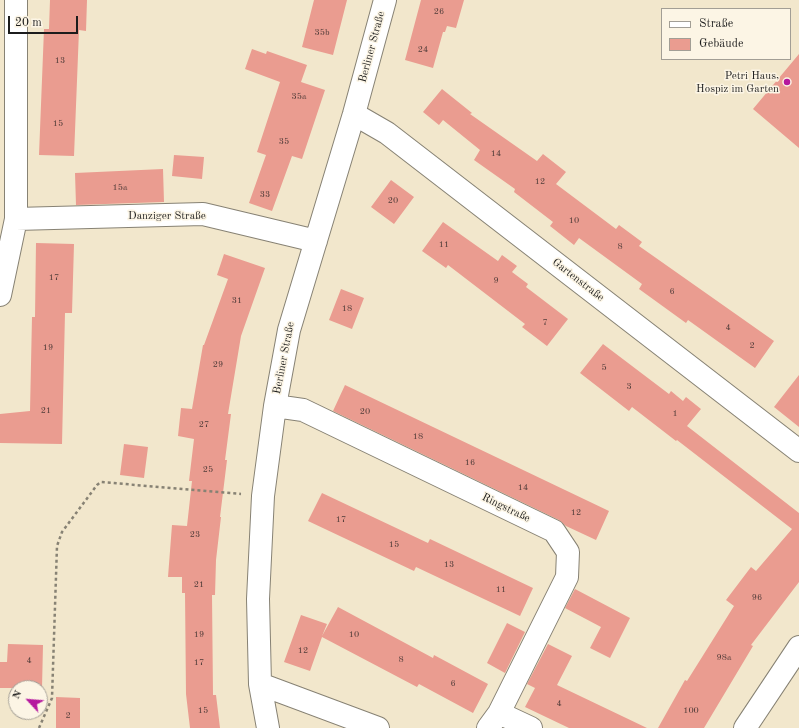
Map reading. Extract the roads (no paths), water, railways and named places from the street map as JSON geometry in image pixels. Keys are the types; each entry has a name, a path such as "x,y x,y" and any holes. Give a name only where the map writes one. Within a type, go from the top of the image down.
{"street":[{"path":"0,296 16,219 16,0"},
{"name":"Berliner Straße","path":"268,728 260,684 258,599 263,496 275,406 289,330 354,114 385,0"},
{"name":"Gartenstraße","path":"354,114 387,133 799,451"},
{"name":"Danziger Straße","path":"16,219 203,214 316,241"},
{"name":"Ringstraße","path":"275,406 303,410 554,531 568,552 567,577 494,720 531,728"},
{"path":"745,728 799,647"},
{"path":"260,684 378,728"}],"place":[{"name":"Petri Haus, Hospiz im Garten","path":"787,82"}]}
